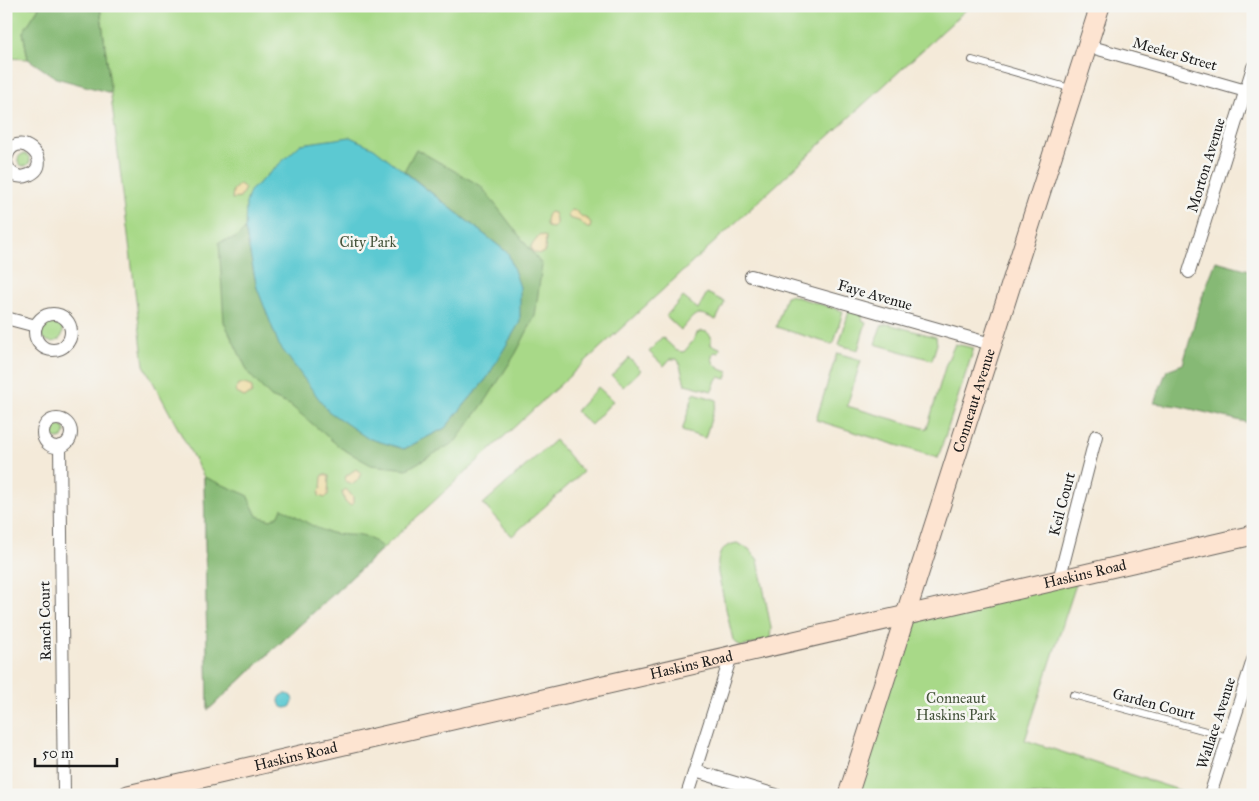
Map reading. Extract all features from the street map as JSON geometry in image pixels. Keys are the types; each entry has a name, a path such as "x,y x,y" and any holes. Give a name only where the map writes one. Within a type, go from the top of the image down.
{"main road":[{"name":"Conneaut Avenue","path":"848,795 1100,6"},
{"name":"Haskins Road","path":"128,795 1253,535"}],"street":[{"name":"Meeker Street","path":"1088,46 1249,92"},
{"name":"Morton Avenue","path":"1189,272 1249,92 1253,67"},
{"name":"Faye Avenue","path":"751,276 992,344"},
{"path":"6,318 36,326"},
{"name":"Keil Court","path":"1059,580 1096,436"},
{"name":"Ranch Court","path":"60,446 64,795"},
{"path":"687,795 731,656"},
{"name":"Wallace Avenue","path":"1214,794 1228,737 1253,660"},
{"path":"695,771 776,795"}],"lane":[{"path":"972,60 1074,90"},
{"name":"Garden Court","path":"1073,695 1228,737"}],"green space":[{"path":"6,6 40,6 23,32 28,59 6,58"},
{"path":"40,6 100,6 111,93 56,78 28,59 23,32"},
{"name":"City Park","path":"100,6 970,6 208,710 204,477 144,365"},
{"path":"416,149 481,186 542,265 535,316 516,353 487,399 455,442 407,469 371,465 341,448 290,405 271,397 249,374 224,322 219,242 236,238 245,229 257,288 404,449 445,428 487,378 508,253 404,171"},
{"path":"26,154 29,155 29,165 22,166 19,165 18,158 19,155"},
{"path":"1216,261 1253,271 1253,410 1250,423 1178,406 1154,403 1167,370 1183,364 1200,303"},
{"path":"707,293 725,302 716,320 699,314 693,317 681,330 666,316 683,297 698,309"},
{"path":"790,295 843,311 834,343 831,344 776,327 786,296"},
{"path":"849,311 863,315 862,320 866,322 858,350 839,345"},
{"path":"52,320 60,323 63,331 60,339 52,342 44,339 41,331 44,323"},
{"path":"888,324 936,337 937,344 932,360 875,344 881,326"},
{"path":"707,332 711,336 711,345 720,348 719,353 715,352 712,355 715,364 728,372 726,379 719,377 716,380 712,391 685,384 677,359 670,359 664,366 649,352 662,337 677,351 684,352 697,333"},
{"path":"955,344 974,348 938,458 816,420 837,353 861,360 847,406 927,429 946,364"},
{"path":"629,358 641,370 623,387 612,376"},
{"path":"598,387 613,401 591,425 576,411"},
{"path":"694,393 717,400 705,438 682,431"},
{"path":"58,425 63,427 65,432 63,437 58,439 53,437 51,432 53,427"},
{"path":"555,440 583,472 512,536 483,504"},
{"path":"204,477 247,495 257,516 271,520 279,515 282,508 322,530 336,534 363,536 376,542 383,548 208,710"},
{"path":"737,543 749,549 758,560 771,628 770,640 741,647 733,640 718,573 720,553 731,544"},
{"name":"Conneaut Haskins Park","path":"1079,575 1025,740 1194,795 848,795 905,616"}],"sand":[{"path":"240,184 245,188 240,198 232,199 233,190"},
{"path":"571,210 576,211 589,220 590,228 587,228 579,221 569,218 568,215"},
{"path":"550,212 554,213 556,219 556,225 553,228 546,225"},
{"path":"540,235 546,237 545,251 539,254 532,251 531,246"},
{"path":"238,384 252,387 252,393 244,397 235,392"},
{"path":"356,469 361,473 358,480 353,484 345,481 346,476"},
{"path":"324,474 329,476 328,495 325,498 319,496"},
{"path":"346,489 353,497 353,504 350,505 345,502 342,492"}],"water":[{"path":"350,137 374,148 508,253 520,287 520,322 487,378 445,428 404,449 367,438 328,411 279,345 257,288 245,229 246,203 250,191 301,144"},
{"path":"286,694 291,696 293,701 291,706 286,708 281,706 279,701 281,696"}]}
